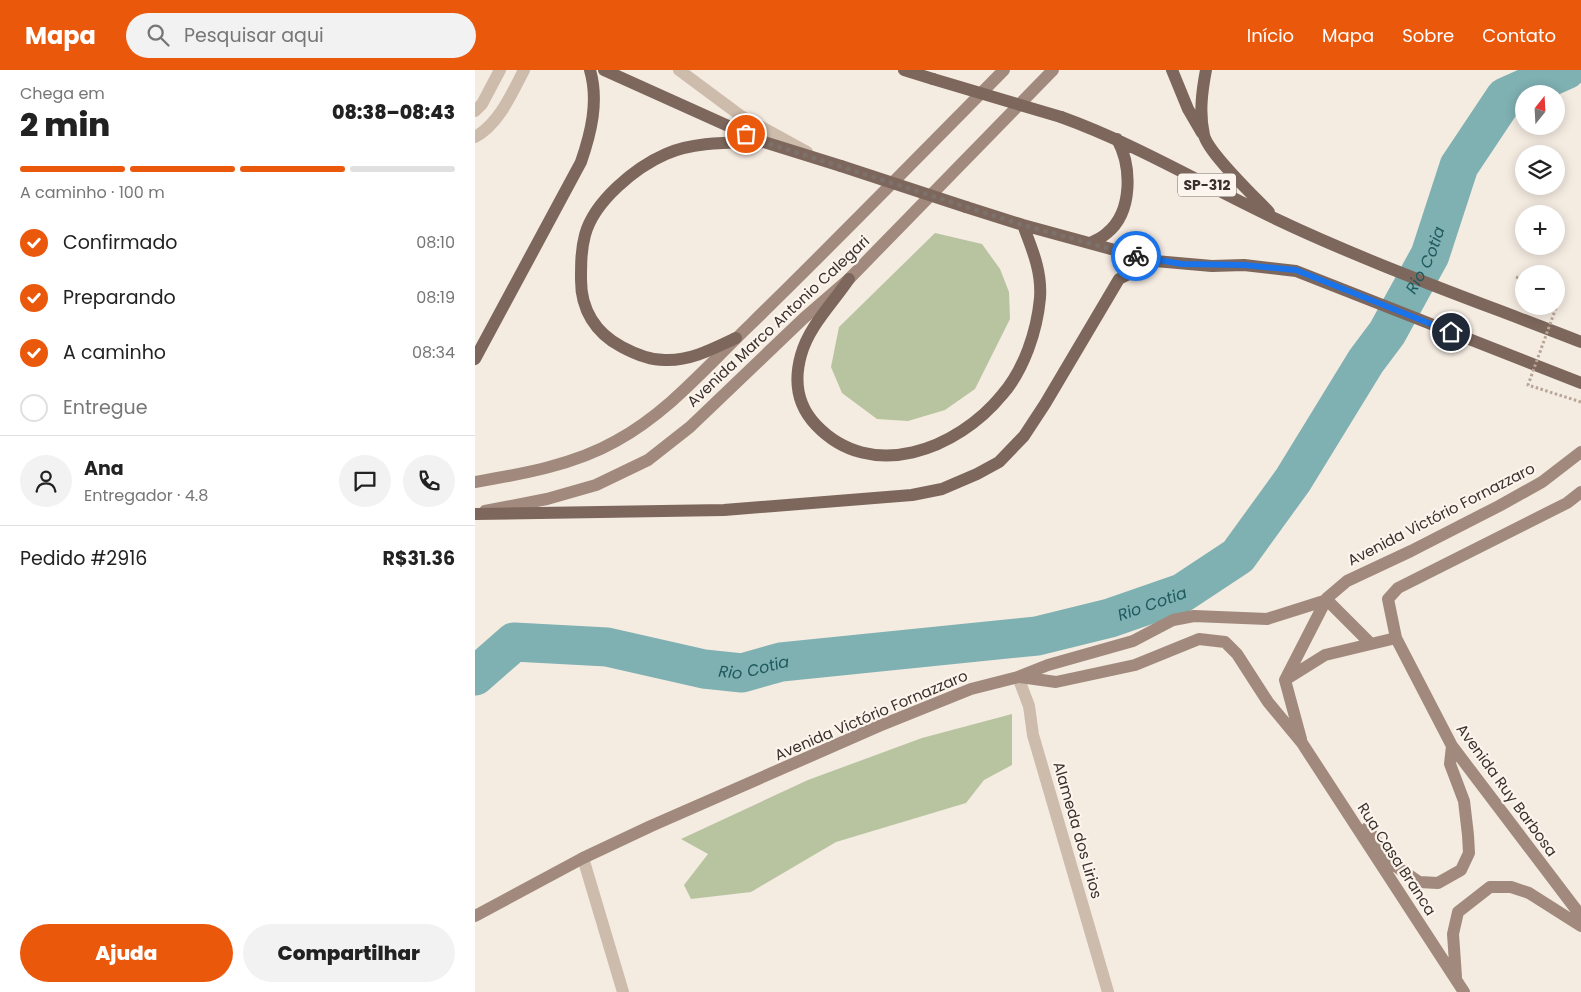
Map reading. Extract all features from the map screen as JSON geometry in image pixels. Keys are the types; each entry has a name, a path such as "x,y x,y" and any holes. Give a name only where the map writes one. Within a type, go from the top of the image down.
{"main road":[{"path":"475,359 581,162 591,130 594,99 591,70"},
{"path":"604,70 764,142 1023,225 1155,261 1212,266 1244,265 1296,270 1581,383"},
{"name":"SP-312","path":"904,70 1061,117 1117,139 1276,219 1352,253 1581,342"},
{"name":"Avenida Marco Antonio Calegari","path":"475,482 513,476 567,462 615,442 659,413 817,260 1004,70"},
{"name":"Avenida Marco Antonio Calegari","path":"475,513 547,499 596,485 648,460 690,427 798,324 849,279 1053,70"},
{"path":"1172,70 1188,109 1204,137 1225,166 1276,219"},
{"path":"1204,137 1201,100 1207,70"},
{"path":"1091,244 1108,233 1117,222 1127,195 1125,160 1117,139"},
{"path":"736,338 697,356 667,361 637,354 607,339 588,316 581,293 580,255 585,233 601,206 625,180 648,163 668,153 692,147 764,142"},
{"path":"849,279 812,330 801,354 796,378 797,388 811,420 829,439 852,451 882,457 912,452 941,444 970,425 1003,395 1024,360 1036,323 1040,297 1039,272 1023,225"},
{"path":"475,513 724,510 912,495 942,489 999,462 1024,436 1119,279 1155,261"},
{"name":"Avenida Victório Fornazzaro","path":"475,916 583,858 879,726 971,689 1018,677 1048,665 1133,641 1173,620 1194,616 1267,619 1327,599 1347,581 1427,543 1542,482 1571,462 1581,452"},
{"name":"Avenida Ruy Barbosa","path":"1581,492 1567,503 1398,588 1388,599 1396,638 1452,746 1581,916"},
{"path":"1302,743 1285,680 1327,599 1371,643"},
{"path":"1285,680 1325,655 1396,638"},
{"path":"1018,677 1056,682 1135,665 1199,639 1225,642 1237,654 1268,702 1302,743"},
{"name":"Rua Casa Branca","path":"1302,743 1464,992"},
{"path":"1347,811 1362,820 1394,865 1419,882 1438,883 1461,870 1469,853 1468,834 1464,801 1450,764 1452,746"},
{"path":"1457,980 1453,934 1459,912 1490,887 1511,886 1529,893 1581,926"}],"street":[{"path":"475,111 500,70"},
{"path":"475,137 482,133 499,114 524,70"},
{"path":"679,70 741,116 823,161"},
{"name":"Alameda dos Lirios","path":"1018,677 1029,706 1033,736 1108,992"},
{"path":"583,858 623,992"}],"path":[{"path":"1553,315 1528,385 1581,402"}],"green space":[{"path":"935,233 982,244 1000,269 1009,292 1010,319 975,389 945,410 908,421 877,419 842,393 831,367 839,327"},
{"path":"1012,714 1012,765 984,780 966,803 836,842 751,892 691,899 684,885 708,854 681,839 808,780 922,738"}],"waterway":[{"name":"Rio Cotia","path":"475,676 514,642 607,647 704,669 742,673 781,662 1037,636 1110,618 1182,593 1238,556 1293,480 1366,361 1387,333 1430,255 1459,166 1505,97 1566,70"}],"way so far":[{"path":"746,134 764,142 1023,225 1136,256"}],"route":[{"path":"1136,256 1155,261 1182,264 1212,266 1244,265 1296,270 1451,332"}]}
